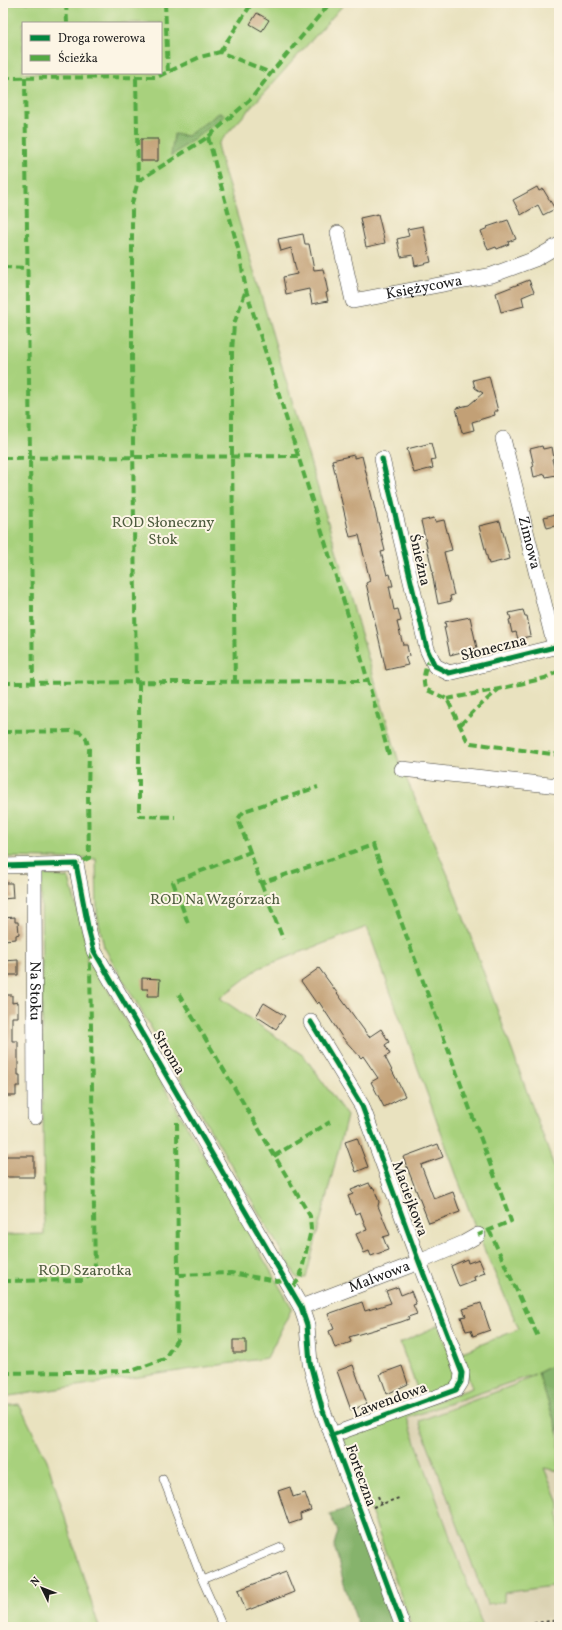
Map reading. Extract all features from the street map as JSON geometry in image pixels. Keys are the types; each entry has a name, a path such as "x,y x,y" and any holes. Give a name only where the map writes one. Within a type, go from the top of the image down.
{"street":[{"name":"Księżycowa","path":"338,233 353,302 492,275 535,259 559,246"},
{"name":"Zimowa","path":"503,439 557,646"},
{"name":"Śnieżna","path":"382,459 427,649 435,666"},
{"name":"Słoneczna","path":"435,666 449,673 557,646"},
{"path":"402,769 559,786"},
{"name":"Stroma","path":"3,866 76,864 94,951 301,1307"},
{"name":"Na Stoku","path":"34,865 35,1118"},
{"name":"Maciejkowa","path":"311,1022 362,1106 419,1262 462,1373 461,1382 456,1390"},
{"name":"Malwowa","path":"301,1307 419,1262 464,1243 478,1235"},
{"name":"Forteczna","path":"301,1307 307,1325 310,1363 315,1383 332,1435 403,1627"},
{"name":"Lawendowa","path":"332,1435 456,1390"}],"lane":[{"path":"163,1479 202,1580 223,1627"},
{"path":"202,1580 281,1547"}],"path":[{"path":"378,1496 381,1504"},
{"path":"368,1509 398,1498"},
{"path":"504,1627 559,1620"}],"shaded area":[{"path":"538,1373 559,1434 559,1617 483,1627 407,1418"}],"green space":[{"path":"3,3 345,3 219,143 218,150 398,759 450,880 559,1180 559,1362 538,1373 559,1434 559,1471 544,1468 559,1503 559,1585 504,1593 504,1602 487,1604 419,1421 517,1384 535,1374 407,1418 483,1627 412,1627 363,1489 349,1457 344,1450 342,1443 345,1436 357,1430 472,1388 460,1353 519,1329 478,1235 367,927 259,968 220,998 304,1056 347,1116 306,1278 297,1278 104,947 97,914 96,859 3,857"},
{"path":"219,113 226,115 171,156 174,134 187,136"},
{"name":"ROD Szarotka","path":"41,874 69,878 87,947 87,966 94,966 292,1308 267,1358 3,1397 3,1235 44,1234"},
{"path":"439,1325 457,1374 450,1390 421,1399 400,1343"},
{"path":"559,1362 559,1434 538,1373"},
{"path":"19,1404 47,1460 99,1627 3,1627 3,1406"},
{"path":"352,1507 397,1627 359,1627 344,1584 334,1545 338,1531 329,1514"}],"building":[{"path":"257,13 269,20 262,31 250,24"},
{"path":"141,139 158,139 158,161 141,161"},
{"path":"537,187 539,191 543,189 555,209 543,215 538,205 521,215 513,200"},
{"path":"378,214 385,243 366,247 360,218"},
{"path":"508,220 516,239 497,249 496,247 488,250 481,231 488,228 487,227"},
{"path":"423,226 431,262 415,266 413,255 401,257 397,239 409,236 407,229"},
{"path":"303,234 305,244 309,244 314,270 323,269 328,292 326,293 328,301 312,304 309,289 286,294 283,277 297,274 291,248 281,251 278,239"},
{"path":"529,280 534,292 522,297 524,306 501,312 496,293"},
{"path":"489,376 498,411 494,411 495,415 472,422 474,430 462,433 456,408 469,405 483,393 475,388 473,380"},
{"path":"431,443 435,459 431,460 433,468 414,473 407,449"},
{"path":"542,446 543,449 552,447 554,458 552,459 556,475 546,477 545,474 534,477 532,467 534,466 530,449"},
{"path":"354,455 354,458 362,456 385,551 381,552 387,575 390,574 393,586 389,586 394,610 398,609 401,621 397,622 403,645 407,645 409,656 405,657 408,665 386,670 366,583 370,581 359,535 350,537 332,460"},
{"path":"559,513 559,525 547,528 544,517"},
{"path":"434,518 435,522 444,520 452,550 444,552 454,595 450,596 451,601 438,604 433,573 421,521"},
{"path":"500,521 510,559 489,564 479,526"},
{"path":"523,610 525,616 527,616 531,636 518,639 516,632 512,633 509,613"},
{"path":"470,617 477,648 450,655 444,627 446,627 445,622"},
{"path":"3,883 12,883 13,898 3,899"},
{"path":"15,917 15,922 18,922 19,934 16,935 16,939 3,940 3,918"},
{"path":"18,960 18,975 3,975 3,961"},
{"path":"319,968 369,1037 381,1029 389,1042 385,1045 390,1054 385,1057 405,1096 384,1107 371,1082 378,1078 363,1056 361,1058 342,1037 319,1002 317,1004 301,981"},
{"path":"142,978 160,979 159,996 147,996 148,989 142,989"},
{"path":"3,995 12,995 12,1003 18,1002 18,1017 12,1017 12,1041 18,1041 18,1075 20,1075 20,1086 16,1086 16,1096 3,1096"},
{"path":"264,1003 285,1016 276,1029 256,1016"},
{"path":"357,1138 368,1167 356,1172 345,1142"},
{"path":"438,1144 443,1157 421,1165 434,1199 453,1192 460,1212 429,1223 403,1157"},
{"path":"3,1156 34,1156 34,1177 3,1177"},
{"path":"369,1183 371,1187 374,1188 379,1202 378,1206 390,1235 383,1237 388,1250 371,1256 369,1251 364,1253 356,1234 367,1230 360,1212 355,1214 348,1196 353,1194 351,1190"},
{"path":"467,1259 468,1263 479,1259 485,1273 474,1277 475,1281 459,1287 451,1266"},
{"path":"398,1287 401,1295 411,1291 416,1304 413,1305 417,1314 408,1317 409,1319 401,1322 349,1337 351,1342 335,1348 329,1331 334,1329 328,1314 362,1302 365,1311 391,1303 386,1291"},
{"path":"481,1303 490,1330 473,1336 471,1330 466,1331 461,1317 466,1316 463,1309"},
{"path":"233,1340 246,1340 246,1353 233,1353"},
{"path":"353,1365 367,1404 351,1410 337,1371"},
{"path":"402,1366 408,1384 387,1394 380,1374"},
{"path":"290,1487 293,1497 305,1493 311,1510 300,1514 301,1520 289,1524 278,1491"},
{"path":"286,1572 294,1592 246,1611 238,1590"}],"marked path":[{"path":"66,3 67,22"},
{"path":"165,3 168,73"},
{"path":"220,52 252,3"},
{"path":"138,181 208,137 251,99 330,3"},
{"path":"3,78 157,77 200,57 220,52 271,73"},
{"path":"25,77 33,684"},
{"path":"136,78 138,181 132,203 132,362 136,683"},
{"path":"208,137 239,252 246,290 359,650 389,755"},
{"path":"3,267 27,268"},
{"path":"235,683 232,351 234,324 246,290"},
{"path":"3,458 298,456"},
{"path":"555,647 559,661"},
{"path":"431,657 425,673 425,689 447,699 467,740 471,743 559,755"},
{"path":"460,725 499,689 545,678 559,671"},
{"path":"3,683 367,681"},
{"path":"139,683 139,816 175,817"},
{"path":"447,699 499,689"},
{"path":"3,732 74,731 80,732 86,738 89,749 89,858 76,864"},
{"path":"559,731 557,738 559,747"},
{"path":"250,852 238,819 244,811 318,787"},
{"path":"188,923 173,882 250,852 261,883 373,845 511,1221 478,1235"},
{"path":"261,883 283,939"},
{"path":"3,1281 83,1280 95,1272 90,966 92,949"},
{"path":"179,994 310,1216 311,1230 300,1278 291,1289"},
{"path":"177,1122 178,1275"},
{"path":"274,1156 330,1122"},
{"path":"489,1230 539,1339"},
{"path":"3,1373 132,1371 164,1359 177,1340 178,1275 231,1273 277,1281 285,1280"}],"cycle path":[{"path":"382,459 427,649 435,666 449,673 559,646"},
{"path":"3,866 76,864 94,951 301,1307 307,1325 310,1363 322,1408 403,1627"},
{"path":"311,1022 362,1106 419,1262 462,1373 461,1382 456,1390 332,1435"}],"park label":[{"name":"ROD Słoneczny Stok","path":"163,532"},
{"name":"ROD Na Wzgórzach","path":"215,900"}]}
